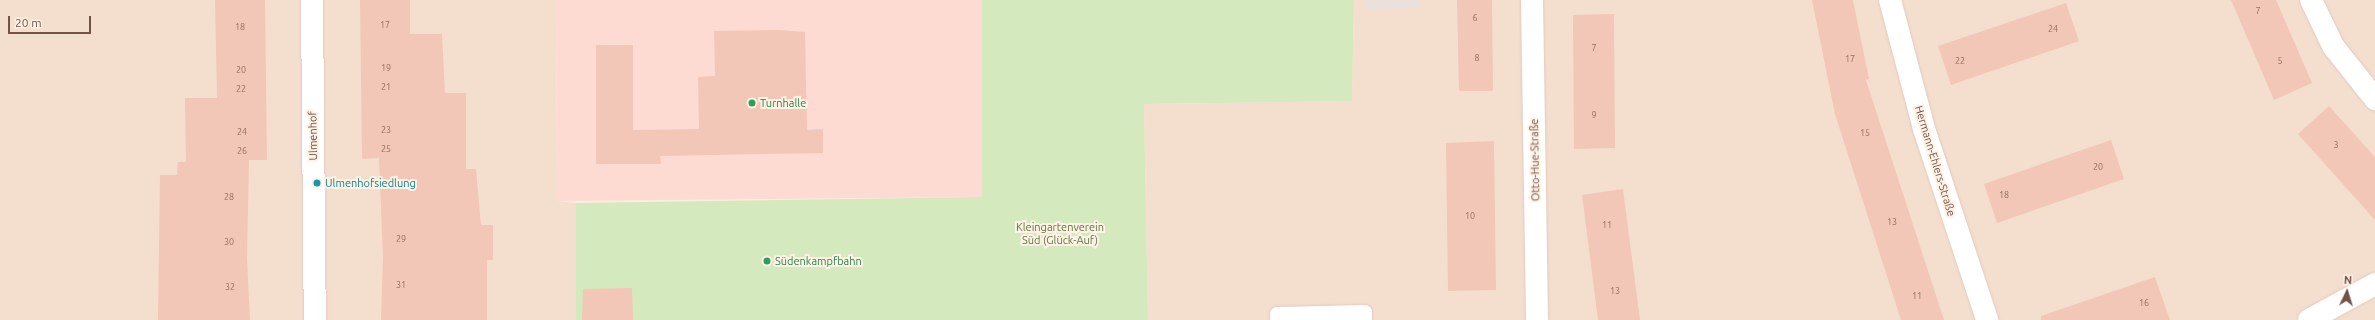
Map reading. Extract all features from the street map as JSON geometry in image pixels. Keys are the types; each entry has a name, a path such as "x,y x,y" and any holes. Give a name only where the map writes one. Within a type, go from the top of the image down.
{"street":[{"name":"Ulmenhof","path":"312,0 315,320"},
{"name":"Otto-Hue-Straße","path":"1532,0 1537,320"},
{"name":"Hermann-Ehlers-Straße","path":"1890,0 1924,129 1987,320"},
{"path":"2311,0 2333,46 2375,99"},
{"path":"2323,317 2375,284"}],"lane":[{"path":"1277,320 1277,314 1364,312 1364,320"}],"shaded area":[{"path":"0,0 556,0 557,201 576,203 576,320 0,320"},
{"path":"556,0 982,0 982,197 557,201"},
{"path":"1354,0 2375,0 2375,320 1148,320 1144,104 1352,101"},
{"path":"1365,0 1419,0 1420,8 1365,9"}],"green space":[{"name":"Kleingartenverein Süd (Glück-Auf)","path":"982,0 1354,0 1352,101 1144,104 1148,320 576,320 576,203 982,197"}],"building":[{"path":"215,0 265,0 267,160 249,160 247,259 250,320 158,320 160,175 177,175 178,162 186,162 185,98 217,98"},
{"path":"360,0 410,0 410,34 442,34 445,93 466,93 466,169 476,169 481,225 493,225 493,260 487,260 487,320 381,320 383,257 379,158 362,159"},
{"path":"1457,0 1492,0 1493,91 1459,91"},
{"path":"1812,0 1853,0 1869,79 1866,80 1944,320 1901,320 1835,114"},
{"path":"2231,0 2276,0 2312,83 2274,100"},
{"path":"2066,3 2079,41 1951,85 1938,46"},
{"path":"1614,14 1615,148 1574,149 1573,15"},
{"path":"778,30 805,32 807,130 823,129 823,153 660,156 661,164 596,164 596,45 633,45 633,130 699,129 698,77 715,76 714,31"},
{"path":"2329,106 2375,157 2375,220 2298,134"},
{"path":"2111,140 2124,179 1997,223 1984,184"},
{"path":"1494,141 1496,290 1448,291 1446,143"},
{"path":"1623,189 1640,320 1598,320 1582,195"},
{"path":"2155,277 2170,320 2041,320 2041,316"},
{"path":"632,288 633,320 582,320 583,289"}],"place":[{"name":"Turnhalle","path":"752,103"},
{"name":"Ulmenhofsiedlung","path":"317,183"},
{"name":"Südenkampfbahn","path":"767,261"}]}
